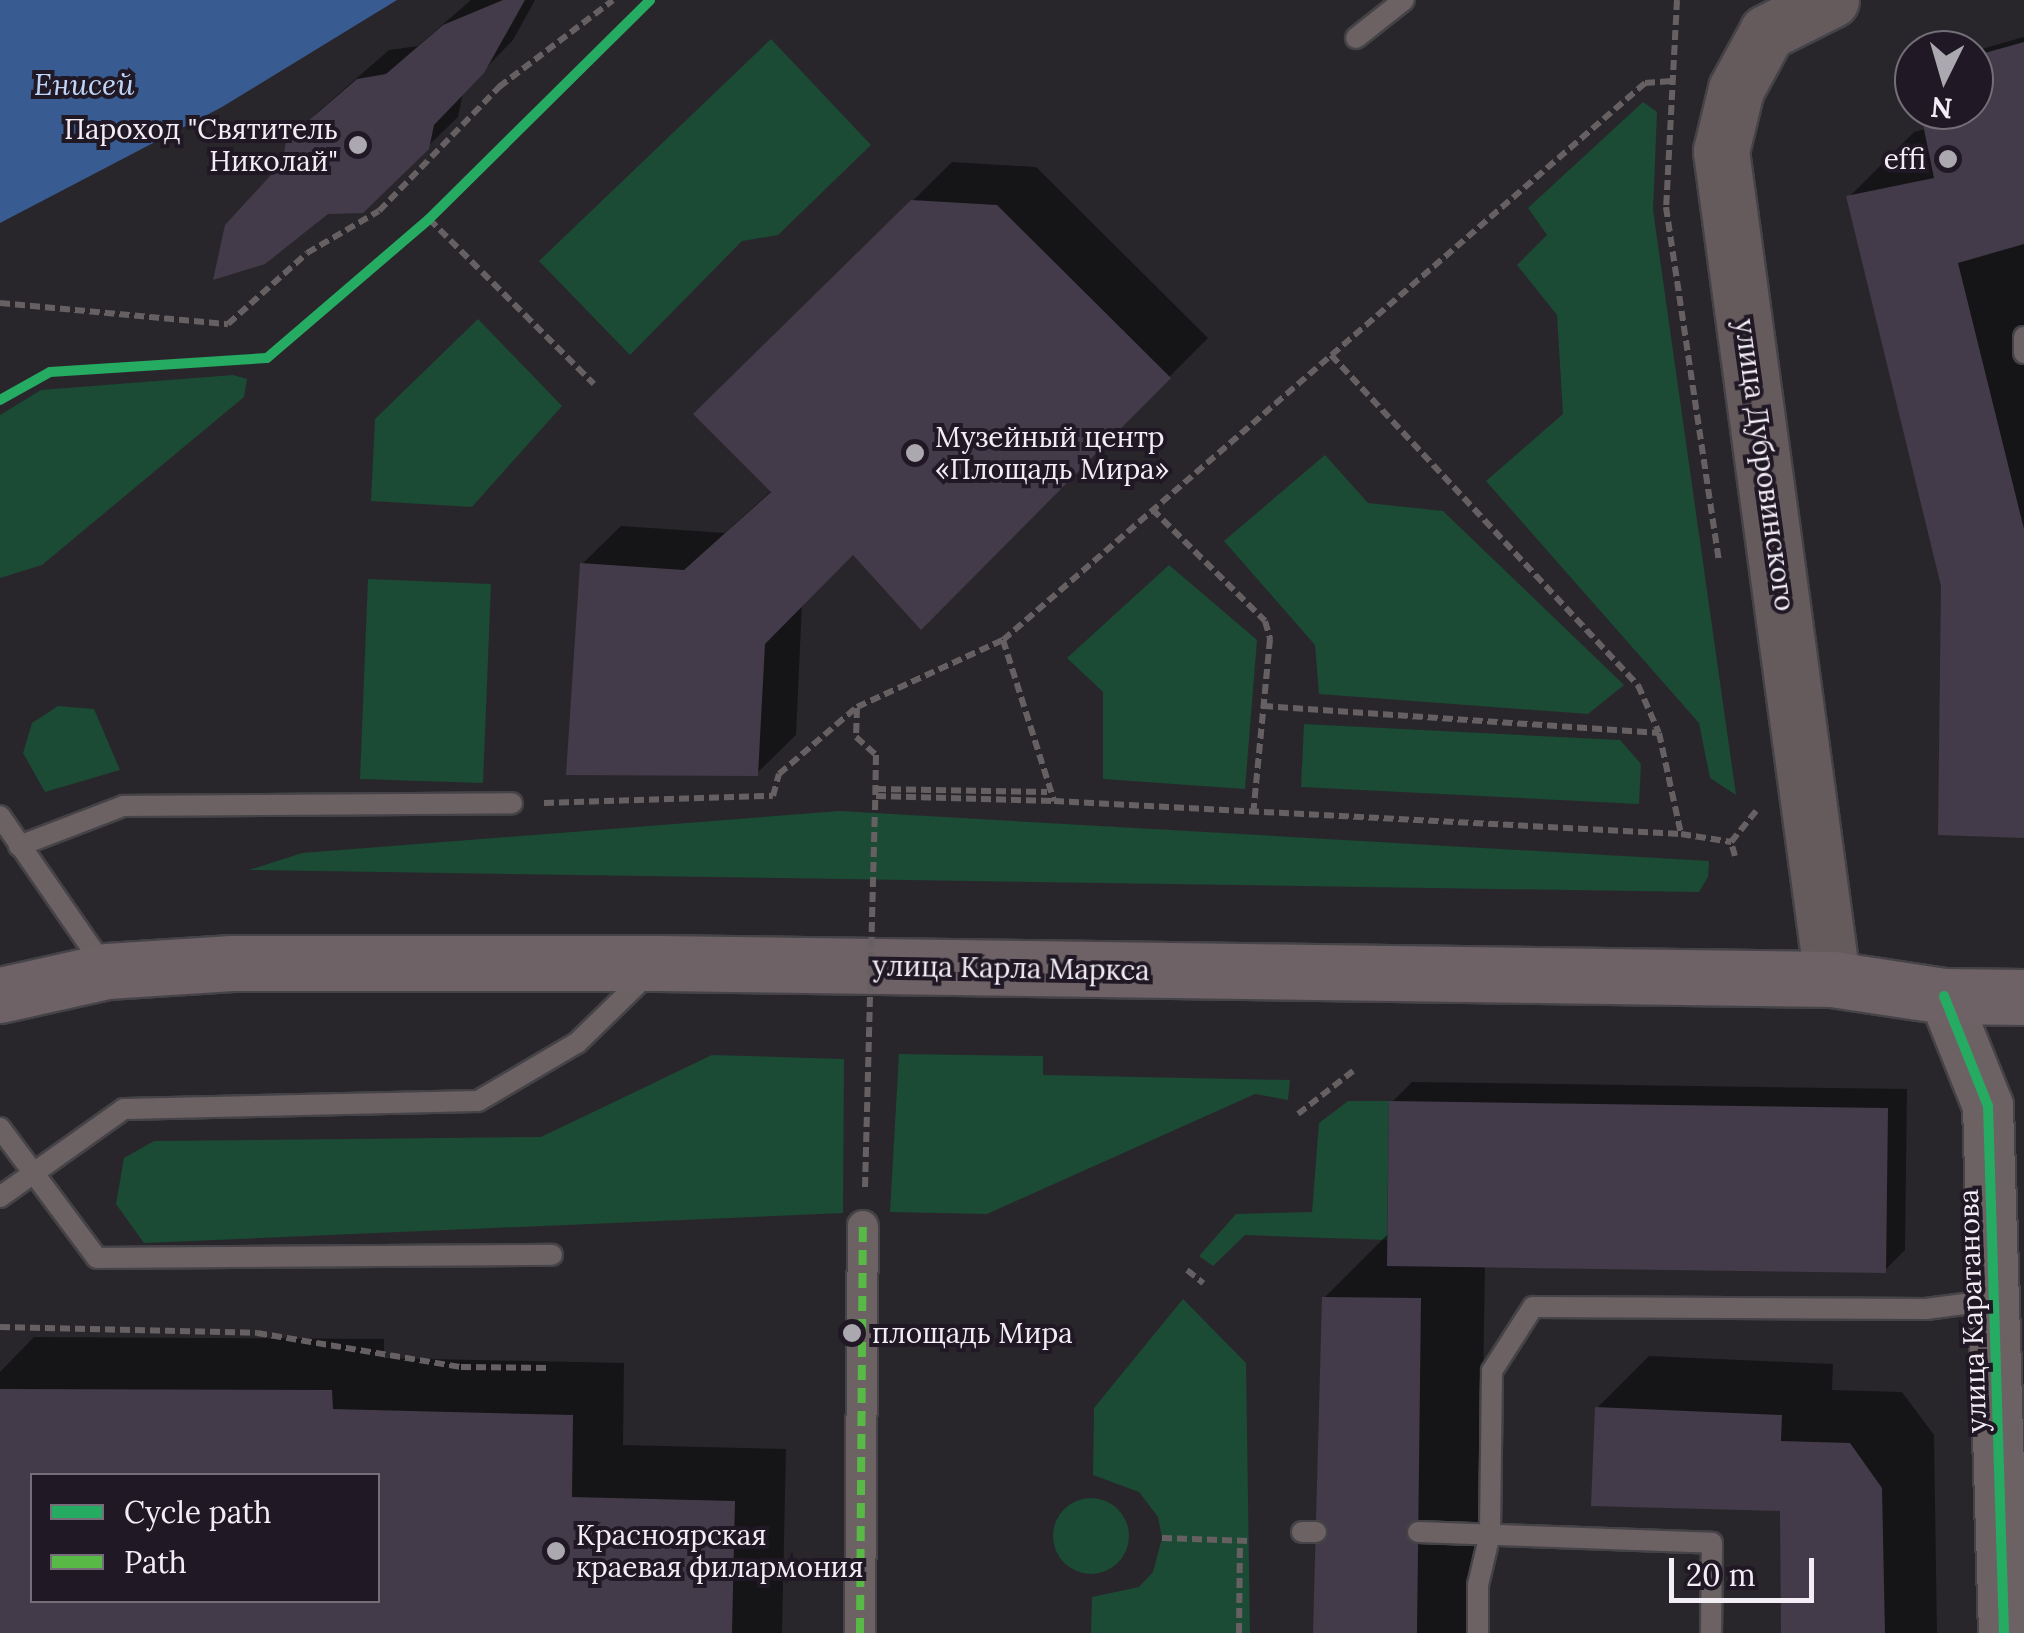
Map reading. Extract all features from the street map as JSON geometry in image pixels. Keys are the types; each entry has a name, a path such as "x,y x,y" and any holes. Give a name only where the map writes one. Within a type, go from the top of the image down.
{"main road":[{"name":"улица Дубровинского","path":"1831,0 1768,32 1736,89 1721,151 1832,979"},
{"name":"улица Карла Маркса","path":"0,995 108,970 232,963 659,963 1832,979 1944,996 2024,997"}],"street":[{"name":"улица Каратанова","path":"1944,996 1988,1106 1994,1300 2011,1439 2004,1633"},
{"path":"860,1633 863,1226"}],"lane":[{"path":"1356,38 1404,0"},
{"path":"2024,337 2024,353"},
{"path":"19,846 123,806 512,804"},
{"path":"0,816 108,970"},
{"path":"0,1197 124,1109 478,1101 577,1043 659,963"},
{"path":"0,1128 97,1258 552,1256"},
{"path":"1478,1633 1478,1585 1490,1534 1492,1371 1533,1308 1926,1310 1994,1300"},
{"path":"1418,1532 1712,1543 1711,1633"}],"path":[{"path":"0,303 228,324 307,253 379,211 499,87 614,0"},
{"path":"512,804 773,796 779,774 857,707 1003,640 1645,83 1673,80"},
{"path":"415,231 442,205"},
{"path":"428,218 594,384"},
{"path":"1331,355 1638,685 1659,733 1681,834"},
{"path":"1152,509 1264,621 1270,639 1253,816"},
{"path":"1003,640 1047,792 1054,801"},
{"path":"1263,706 1659,733"},
{"path":"857,707 856,737 876,756 865,1187"},
{"path":"876,792 1047,792"},
{"path":"876,792 1253,816 1681,834 1732,842"},
{"path":"1298,1114 1353,1070"},
{"path":"1188,1270 1203,1283"},
{"path":"0,1327 257,1333 461,1367 550,1368"},
{"path":"1162,1538 1250,1541"},
{"path":"1239,1633 1240,1541"}],"green space":[{"path":"771,39 871,145 778,235 742,241 630,355 539,261"},
{"path":"1643,102 1657,112 1653,210 1736,795 1710,778 1699,723 1486,481 1563,414 1557,315 1517,265 1547,235 1528,208"},
{"path":"478,319 562,406 472,507 371,501 375,419"},
{"path":"233,375 247,379 244,397 42,565 0,578 0,415 41,390"},
{"path":"1325,455 1368,503 1443,511 1624,685 1588,714 1319,694 1315,645 1224,541"},
{"path":"1169,565 1257,640 1245,789 1103,779 1103,692 1067,658"},
{"path":"368,579 491,584 483,783 360,779"},
{"path":"58,706 94,709 120,770 45,792 23,753 32,723"},
{"path":"1304,724 1620,740 1641,764 1639,804 1301,787"},
{"path":"840,811 1709,861 1708,877 1699,892 249,870 302,853"},
{"path":"899,1054 1043,1056 1043,1075 1290,1080 1288,1100 1255,1094 987,1214 890,1212"},
{"path":"712,1055 844,1059 843,1213 144,1243 116,1204 124,1158 154,1141 541,1137"},
{"path":"1348,1101 1389,1101 1387,1240 1245,1235 1213,1266 1199,1256 1236,1214 1312,1212 1319,1123"},
{"path":"1183,1299 1246,1363 1250,1633 1091,1633 1092,1597 1139,1587 1153,1572 1162,1538 1158,1517 1139,1492 1093,1475 1094,1408"},
{"path":"1091,1498 1118,1509 1129,1536 1118,1563 1091,1574 1064,1563 1053,1536 1064,1509"}],"water":[{"name":"Енисей","path":"0,0 397,0 222,107 0,223"}],"building":[{"name":"Пароход \"Святитель Николай\"","path":"503,0 525,0 484,73 434,125 429,149 363,213 328,214 265,264 213,280 225,225 283,162 286,140 357,79 386,74 443,25"},
{"path":"2024,42 2024,244 1958,263 2024,529 2024,838 1938,835 1941,586 1846,196 1934,178 1924,130 1994,130 1994,50"},
{"name":"Музейный центр «Площадь Мира»","path":"911,200 997,205 1171,378 921,630 853,555 765,644 758,776 566,775 580,563 684,570 771,492 693,414"},
{"path":"1389,1101 1888,1108 1886,1273 1387,1266"},
{"path":"1322,1297 1421,1298 1417,1633 1313,1633"},
{"name":"Красноярская краевая филармония","path":"0,1389 332,1390 333,1409 573,1415 572,1497 735,1501 732,1633 0,1633"},
{"path":"1595,1407 1782,1415 1781,1441 1850,1443 1882,1488 1885,1633 1781,1633 1780,1511 1591,1506"}],"marked path":[{"path":"860,1633 863,1226"}],"cycle path":[{"path":"0,400 50,372 267,358 429,219 650,0"},
{"path":"1944,996 1988,1106 2004,1633"}],"place":[{"name":"Пароход \"Святитель Николай\"","path":"358,145"},
{"name":"effi","path":"1948,159"},
{"name":"Музейный центр «Площадь Мира»","path":"915,453"},
{"name":"площадь Мира","path":"852,1333"},
{"name":"Красноярская краевая филармония","path":"556,1551"}]}
